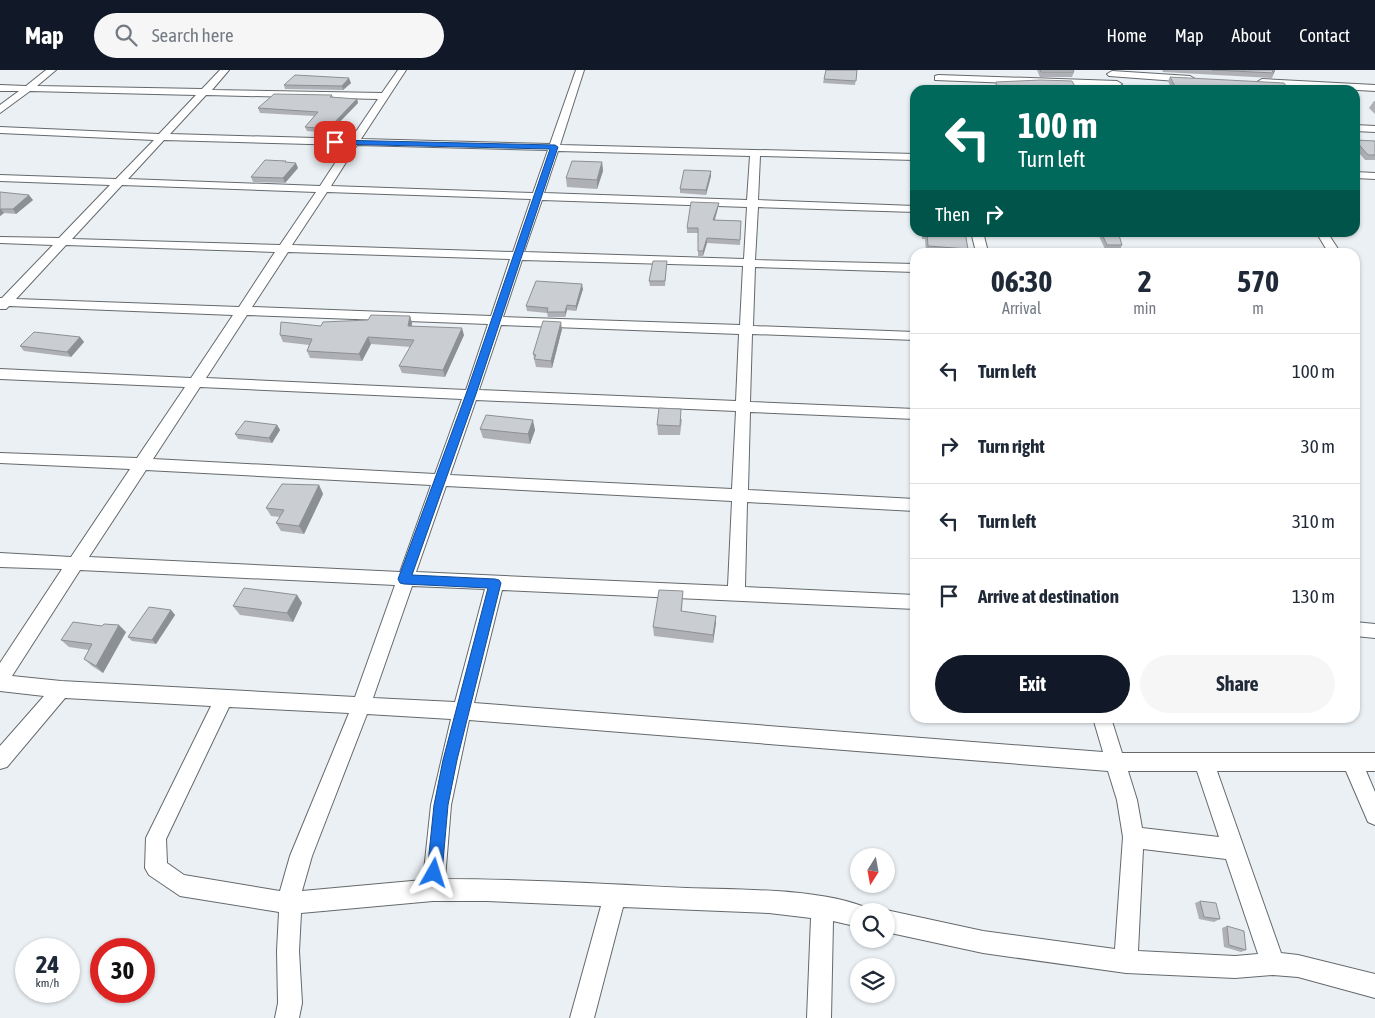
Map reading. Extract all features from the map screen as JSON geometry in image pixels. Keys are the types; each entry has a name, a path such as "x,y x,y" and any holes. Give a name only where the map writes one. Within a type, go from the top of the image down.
{"street":[{"path":"0,110 52,70"},
{"path":"2,304 225,70"},
{"path":"0,678 402,70"},
{"path":"287,1018 290,1003 288,951 291,887 301,856 361,706 404,579 471,394 494,320 580,70"},
{"path":"1117,85 1111,72 1200,79"},
{"path":"937,74 1090,85"},
{"path":"1248,82 1312,85"},
{"path":"1360,87 1375,88"},
{"path":"0,88 385,96"},
{"path":"1360,128 1375,129"},
{"path":"0,130 354,143 910,157"},
{"path":"736,594 755,152"},
{"path":"1360,175 1375,176"},
{"path":"0,178 118,184 754,202 910,209"},
{"path":"1324,237 1331,248"},
{"path":"0,240 910,268"},
{"path":"2,304 244,310 910,336"},
{"path":"0,374 197,381 910,414"},
{"path":"0,458 910,505"},
{"path":"0,560 76,565 910,602"},
{"path":"433,890 441,805 462,711 495,583"},
{"path":"1360,630 1375,631"},
{"path":"0,683 61,689 462,711 1116,762 1375,762"},
{"path":"0,760 61,689"},
{"path":"224,698 156,838 156,868 180,885 290,903 433,890 615,894 769,902 822,908 850,914"},
{"path":"1104,723 1127,800 1133,837 1126,962"},
{"path":"1204,762 1273,964"},
{"path":"1352,762 1375,815"},
{"path":"1133,837 1234,849"},
{"path":"582,1018 615,894"},
{"path":"818,1018 822,908"},
{"path":"895,924 983,942 1126,962 1235,967 1273,964 1298,966 1375,986"}],"building":[{"path":"826,70 857,70 856,81 824,79"},
{"path":"1040,70 1073,70 1074,72 1041,72"},
{"path":"1212,70 1275,71 1272,71 1274,73"},
{"path":"295,75 349,78 342,86 284,85"},
{"path":"1170,77 1284,83 1285,85 1174,85"},
{"path":"1072,81 1074,85 996,85 996,82"},
{"path":"274,94 332,95 330,97 357,99 328,129 305,127 318,112 258,108"},
{"path":"1360,140 1375,141 1375,155 1368,155 1360,146"},
{"path":"265,160 296,163 283,178 251,177"},
{"path":"572,161 602,162 597,180 566,178"},
{"path":"684,170 711,171 706,190 680,189"},
{"path":"0,192 29,195 13,209 0,209"},
{"path":"691,202 719,203 713,220 741,221 740,240 707,238 703,251 698,251 698,228 687,228"},
{"path":"927,237 966,237 968,248 955,248 928,246"},
{"path":"1103,237 1120,237 1122,245 1107,245"},
{"path":"653,261 667,261 665,281 649,281"},
{"path":"536,281 582,284 576,306 567,305 565,312 547,312 548,308 526,306"},
{"path":"371,315 410,316 408,326 462,328 443,370 399,366 414,340 368,337 359,354 307,351 312,339 280,335 281,322 321,326 323,322 368,320"},
{"path":"543,321 561,322 551,361 534,359 536,355 533,354"},
{"path":"34,332 80,337 67,352 20,346"},
{"path":"659,408 681,409 680,426 657,425"},
{"path":"486,415 533,420 528,434 480,429"},
{"path":"245,421 277,425 269,438 235,434"},
{"path":"282,484 319,485 299,526 276,523 284,510 266,508"},
{"path":"244,588 297,595 287,613 233,606"},
{"path":"659,590 683,591 681,611 716,616 713,635 653,627"},
{"path":"149,607 171,610 152,640 128,637"},
{"path":"73,622 102,626 104,624 119,625 96,666 84,659 92,644 61,640"},
{"path":"1200,901 1216,903 1220,919 1204,917"},
{"path":"1227,926 1244,931 1246,950 1229,945"}],"route":[{"path":"335,142 555,147 494,320 471,394 404,579 495,583 450,760 441,805 434,873"}]}
